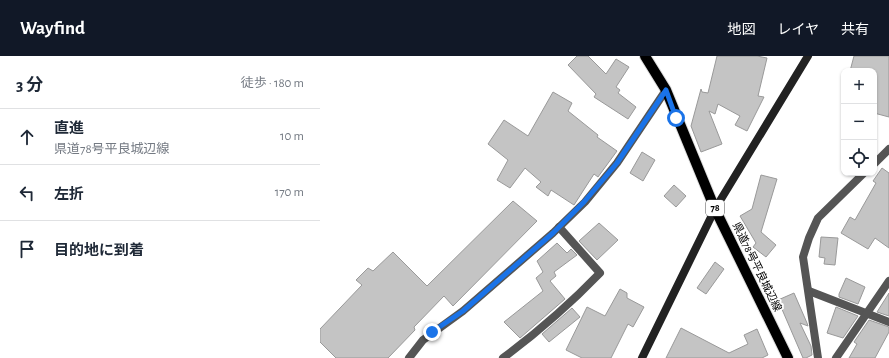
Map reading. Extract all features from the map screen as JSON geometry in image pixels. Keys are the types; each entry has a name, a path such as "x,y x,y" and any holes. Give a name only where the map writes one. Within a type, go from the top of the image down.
{"main road":[{"name":"県道78号平良城辺線","path":"645,56 666,90 716,209 788,358"}],"street":[{"path":"642,358 716,209 808,56"},
{"path":"409,358 423,340 463,311 559,227 584,202 617,163 666,90"},
{"path":"877,161 889,149"},
{"path":"818,358 803,257 818,218 861,176"},
{"path":"503,358 528,340 568,306 600,273 559,227"},
{"path":"836,358 866,312 889,281"},
{"path":"809,290 889,322"}],"building":[{"path":"577,56 588,56 606,74 616,59 629,67 616,87 620,90 618,93 636,107 628,119 594,97 596,94 568,65"},
{"path":"717,56 757,56 767,58 758,96 764,97 747,131 735,125 740,116 718,104 715,114 709,111 722,144 701,152 691,126 701,89 702,92 708,93"},
{"path":"854,56 889,56 889,117 877,114 877,68 851,68"},
{"path":"553,92 572,103 568,111 598,135 597,137 617,151 598,177 594,174 574,205 551,190 548,196 536,187 541,182 525,168 510,188 497,180 508,160 488,144 504,120 528,136"},
{"path":"642,152 655,160 643,181 630,173"},
{"path":"882,168 889,173 889,248 875,238 868,249 841,233 850,217 855,220 876,183 873,181"},
{"path":"761,175 777,179 761,232 776,245 766,257 753,247 756,243 740,216 752,209"},
{"path":"674,185 686,196 676,207 664,196"},
{"path":"513,201 537,221 453,306 444,296 414,327 415,330 388,358 336,358 320,342 320,329 362,285 356,280 368,268 373,271 393,252 427,286"},
{"path":"599,223 618,240 597,260 579,241"},
{"path":"821,237 838,238 835,265 824,264 825,258 819,257"},
{"path":"557,243 567,253 571,249 577,255 554,272 556,276 550,281 565,299 520,338 504,322 543,291 536,278 543,272 537,261"},
{"path":"715,262 724,269 706,294 697,288"},
{"path":"846,278 865,287 858,304 839,297"},
{"path":"620,289 627,293 627,298 644,307 633,327 628,324 611,358 582,358 566,350 587,307 605,316"},
{"path":"794,293 808,326 800,323 811,346 812,355 806,358 803,358 778,300"},
{"path":"889,293 889,316 877,312"},
{"path":"836,307 858,316 843,338 827,333"},
{"path":"572,308 580,317 549,342 542,334"},
{"path":"869,320 889,327 889,332 875,358 849,358 857,344 854,342"},
{"path":"681,328 729,353 748,344 744,335 757,329 768,355 762,358 666,358"}],"route":[{"path":"432,332 463,311 553,233 584,202 617,163 666,90 676,118"}]}
